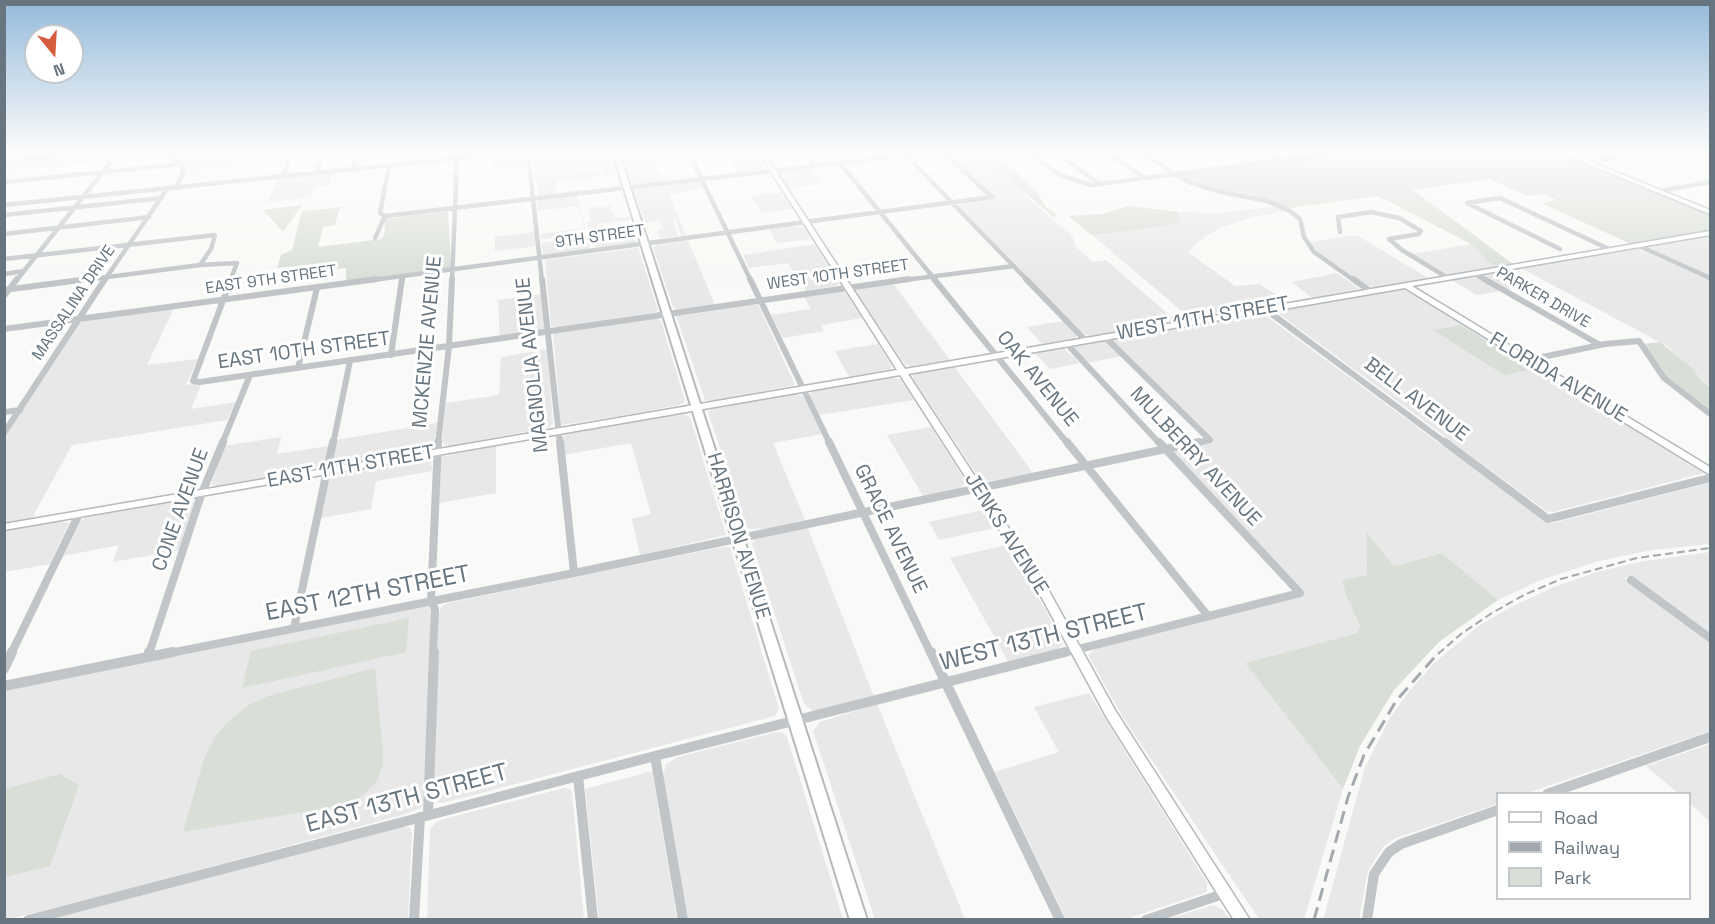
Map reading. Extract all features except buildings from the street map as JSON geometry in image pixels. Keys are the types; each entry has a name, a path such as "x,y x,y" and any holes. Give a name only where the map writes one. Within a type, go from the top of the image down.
{"main road":[{"name":"HARRISON AVENUE","path":"630,196 860,920"},
{"name":"JENKS AVENUE","path":"788,196 1040,585 1111,714 1243,920"},
{"path":"1671,196 1710,212"},
{"name":"WEST 11TH STREET","path":"697,407 1710,233"},
{"name":"FLORIDA AVENUE","path":"1405,285 1710,471"},
{"name":"EAST 11TH STREET","path":"4,527 697,407"}],"street":[{"path":"4,205 100,196"},
{"path":"383,196 380,213 385,216 558,196"},
{"name":"MCKENZIE AVENUE","path":"414,920 424,816 435,609 431,601 437,452 449,346 457,196"},
{"name":"GRACE AVENUE","path":"711,196 1060,920"},
{"name":"OAK AVENUE","path":"868,196 1208,616"},
{"path":"946,196 1085,340"},
{"path":"954,204 991,196"},
{"path":"1245,196 1264,200 1289,210 1299,219 1304,237 1314,252 1370,291"},
{"path":"4,296 82,198"},
{"path":"4,215 162,198"},
{"name":"MASSALINA DRIVE","path":"4,433 122,252 131,244 162,198"},
{"path":"1560,249 1467,203 1500,198 1611,250"},
{"name":"MAGNOLIA AVENUE","path":"533,199 574,573"},
{"name":"9TH STREET","path":"541,258 954,204"},
{"path":"1340,232 1338,217 1371,212 1399,218 1421,231 1419,234 1389,239 1402,250 1448,278"},
{"path":"375,238 385,216"},
{"path":"4,234 149,217"},
{"path":"4,259 215,235 212,249 200,265"},
{"path":"1637,245 1710,278"},
{"name":"EAST 9TH STREET","path":"4,329 541,258"},
{"path":"7,290 200,265 237,263 223,300"},
{"name":"WEST 10TH STREET","path":"667,313 1014,266"},
{"path":"4,274 24,271"},
{"name":"PARKER DRIVE","path":"1473,273 1600,345"},
{"path":"391,355 402,276"},
{"path":"298,368 317,288"},
{"name":"EAST 10TH STREET","path":"223,300 193,379 195,382 667,313"},
{"name":"BELL AVENUE","path":"1265,309 1548,519 1710,478"},
{"name":"EAST 12TH STREET","path":"4,686 574,573 1210,440 1104,336"},
{"path":"1528,360 1600,345 1639,341 1664,378 1710,414"},
{"name":"MULBERRY AVENUE","path":"1066,343 1300,593"},
{"path":"294,628 350,361"},
{"name":"CONE AVENUE","path":"148,657 203,493 250,375"},
{"path":"4,412 20,410"},
{"path":"4,669 78,514"},
{"path":"1631,580 1710,638"},
{"name":"WEST 13TH STREET","path":"796,721 1300,593"},
{"name":"EAST 13TH STREET","path":"28,920 796,721"},
{"path":"1553,792 1710,737"},
{"path":"655,756 683,920"},
{"path":"578,776 594,920"},
{"path":"1367,920 1374,874 1389,852 1401,844 1496,810"},
{"path":"1146,920 1226,894"}],"shaded area":[{"path":"270,196 311,196 311,197 268,202"},
{"path":"577,196 586,229 558,233 564,233 565,236 579,235 541,239 541,234 584,228 579,206 537,211 538,200"},
{"path":"636,196 670,196 687,238 681,236 676,219 673,220 678,236 660,238 657,231 669,227 662,228 659,221 645,223"},
{"path":"751,196 784,196 792,209 761,213"},
{"path":"990,196 1026,196 1072,236 1076,247 1093,262 1106,260 1176,321 1091,336 1083,334 958,206 964,202 992,198"},
{"path":"624,204 610,206 611,211 616,213 612,214 614,218 630,217 630,220 597,224 597,228 630,223 634,231 598,236 597,232 607,231 607,228 589,231 587,222 591,221 588,208"},
{"path":"1127,206 1178,212 1220,213 1278,206 1286,211 1252,217 1222,227 1204,237 1188,252 1235,286 1259,284 1288,302 1190,318 1079,224 1138,215"},
{"path":"803,227 811,239 777,243 769,229"},
{"path":"535,232 537,246 495,251 495,237"},
{"path":"634,234 636,243 597,249 593,241"},
{"path":"1357,235 1428,278 1375,287 1367,286 1321,256 1309,242"},
{"path":"587,236 591,250 543,255 542,243"},
{"path":"1710,236 1710,277 1647,247 1649,246"},
{"path":"688,240 715,305 677,310 673,307 653,248 658,244"},
{"path":"814,244 839,283 836,286 806,291 788,263 749,268 743,255"},
{"path":"1471,244 1508,265 1449,275 1411,254"},
{"path":"638,248 658,310 656,312 557,328 551,326 545,260"},
{"path":"1638,249 1710,280 1710,387 1667,346 1521,268"},
{"path":"1501,271 1527,286 1504,290 1480,275"},
{"path":"1337,273 1359,289 1312,298 1292,282"},
{"path":"1474,277 1500,291 1477,295 1451,280"},
{"path":"892,282 950,360 905,365 855,290"},
{"path":"1399,289 1406,290 1447,313 1704,473 1553,512 1546,511 1275,311"},
{"path":"844,291 862,318 821,325 824,331 783,338 771,315 811,309 803,295"},
{"path":"542,294 545,329 500,337 498,300"},
{"path":"758,304 795,385 713,401 705,400 676,315"},
{"path":"174,308 147,365 198,359 186,385 202,383 191,409 236,402 227,420 72,445 32,518 5,523 4,439 77,324 86,320"},
{"path":"1262,313 1549,524 1710,483 1710,544 1652,550 1599,561 1541,580 1498,600 1442,553 1394,566 1366,533 1367,575 1342,580 1346,596 1360,627 1357,633 1245,663 1343,789 1304,919 1259,919 1124,719 1088,655 1097,648 1304,595 1172,453 1175,450 1214,441 1110,339"},
{"path":"656,317 661,321 685,401 679,405 561,425 553,333"},
{"path":"1064,321 1076,334 1076,338 1042,344 1027,327"},
{"path":"1105,340 1123,356 1086,363 1073,347"},
{"path":"878,344 892,366 891,369 849,377 835,351"},
{"path":"1063,348 1080,363 1050,369 1034,352"},
{"path":"547,349 553,423 550,427 450,446 444,444 442,441 446,403 499,395 501,357"},
{"path":"954,366 1033,473 989,481 980,479 913,379 913,375 917,372"},
{"path":"892,377 901,380 914,400 819,415 810,396 814,390"},
{"path":"794,393 803,396 822,434 773,443 805,520 765,529 750,529 746,526 708,412 715,407"},
{"path":"681,413 690,417 726,535 640,555 632,519 651,514 631,443 564,455 562,437 568,433"},
{"path":"437,423 434,446 429,449 339,465 333,464 336,440"},
{"path":"931,427 966,482 960,488 923,496 887,435"},
{"path":"281,437 277,454 329,446 325,464 314,469 217,486 211,485 224,446"},
{"path":"496,445 496,493 439,503 441,457"},
{"path":"425,458 431,461 432,471 376,481 371,509 321,518 329,481 334,474"},
{"path":"185,499 194,502 179,550 113,562 119,545 63,556 79,522 84,518"},
{"path":"983,510 995,528 939,540 929,522"},
{"path":"63,521 69,523 50,564 5,572 5,531"},
{"path":"807,526 874,697 813,711 804,704 752,544 756,538"},
{"path":"1006,545 1063,644 1056,650 1009,663 950,558"},
{"path":"730,547 779,709 775,716 443,803 433,802 438,615 442,606"},
{"path":"1710,552 1710,636 1630,576 1624,578 1710,642 1710,731 1530,792 1496,792 1496,804 1396,838 1383,847 1368,871 1359,919 1323,920 1365,767 1390,718 1410,690 1435,662 1480,625 1509,608 1554,587 1597,572 1639,562"},
{"path":"427,605 431,615 424,804 421,808 399,816 5,920 5,690 183,652"},
{"path":"1089,693 1207,883 1207,892 1126,919 1066,919 995,772 1059,752 1034,707"},
{"path":"877,704 965,919 875,919 813,731 820,722"},
{"path":"777,732 787,737 843,919 687,920 663,776 666,764 678,757"},
{"path":"1710,744 1710,822 1691,804 1691,792 1677,792 1646,766"},
{"path":"652,771 677,919 599,919 585,789"},
{"path":"564,788 570,789 572,793 584,919 427,919 430,829 434,824 440,820"},
{"path":"402,826 410,828 412,832 408,919 47,920"},
{"path":"1214,905 1223,910 1230,919 1168,919"}],"green space":[{"path":"1029,196 1039,196 1046,207 1057,214 1054,218"},
{"path":"1251,196 1377,196 1289,208"},
{"path":"1378,196 1421,196 1513,264 1494,265 1484,260 1486,258 1471,244"},
{"path":"1548,196 1668,196 1710,213 1710,231 1631,244 1541,203 1556,200"},
{"path":"302,205 283,232 263,210"},
{"path":"1127,206 1178,212 1180,222 1092,235 1068,216 1103,214"},
{"path":"342,207 335,225 323,227 318,247 382,239 385,231 384,219 448,211 451,269 346,283 346,268 336,269 325,263 277,268 281,255 292,250 302,211"},
{"path":"1460,325 1533,369 1504,375 1433,330"},
{"path":"1660,342 1691,367 1710,387 1710,411 1671,383 1643,344"},
{"path":"1366,532 1394,566 1442,553 1498,600 1439,642 1394,690 1360,746 1343,789 1245,663 1357,633 1360,626 1346,596 1342,580 1367,575"},
{"path":"409,618 406,652 242,688 251,651"},
{"path":"375,668 383,753 382,767 377,781 359,799 322,809 183,832 204,759 217,734 231,719 249,705 268,696"},
{"path":"60,774 79,785 50,866 5,877 5,789"}],"railway":[{"path":"1438,654 1461,634 1492,613 1524,595 1561,579 1637,558 1710,548"},
{"path":"1314,920 1348,797 1364,755 1396,701 1439,652"}]}
